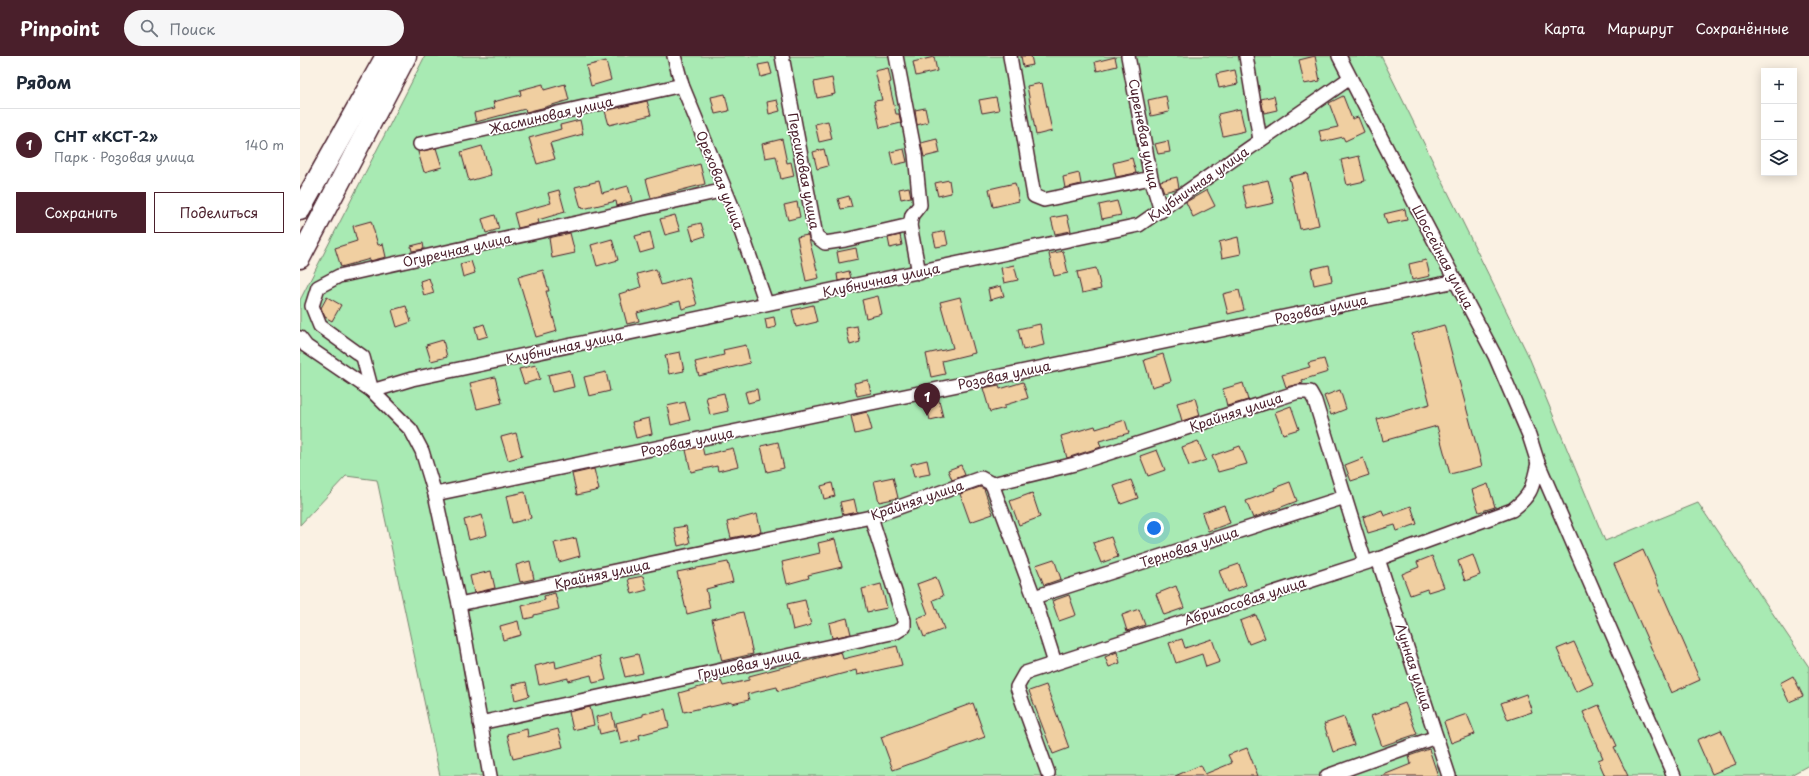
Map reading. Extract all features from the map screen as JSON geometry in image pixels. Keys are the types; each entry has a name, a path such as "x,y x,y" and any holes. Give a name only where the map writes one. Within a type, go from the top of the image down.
{"highway":[{"path":"300,210 386,56"},
{"path":"300,258 406,56"}],"street":[{"name":"Ореховая улица","path":"674,56 682,85 725,190 766,303"},
{"name":"Персиковая улица","path":"782,56 816,236 825,243 845,240 910,225"},
{"path":"896,56 914,154 920,205 912,215 910,225 919,273"},
{"path":"1010,56 1034,196 1044,200 1151,178"},
{"name":"Сиреневая улица","path":"1128,56 1151,178 1161,211"},
{"path":"1246,56 1260,140"},
{"name":"Шоссейная улица","path":"1339,56 1495,356 1529,435 1538,463 1674,776"},
{"name":"Клубничная улица","path":"372,391 412,380 766,303 919,273 1139,225 1350,78"},
{"name":"Жасминовая улица","path":"420,144 682,85"},
{"name":"Огуречная улица","path":"372,391 363,357 320,326 312,306 318,287 339,276 725,190"},
{"name":"Розовая улица","path":"435,494 1456,281"},
{"path":"302,343 372,391 411,430 422,452 435,494 459,604 490,776"},
{"name":"Крайняя улица","path":"459,604 871,517 981,478 992,484 1075,464 1298,392 1310,392 1315,401 1345,497"},
{"name":"Абрикосовая улица","path":"1048,773 1017,686 1025,673 1378,559 1512,510 1526,499 1533,486 1538,463"},
{"path":"992,484 1034,597 1055,663"},
{"path":"1345,497 1365,562"},
{"name":"Терновая улица","path":"1034,597 1345,497"},
{"name":"Грушовая улица","path":"480,722 896,632 904,627 904,620 871,517"},
{"name":"Лунная улица","path":"1378,559 1449,776"},
{"path":"1327,776 1436,737"}],"green space":[{"path":"425,56 1381,56 1529,357 1605,541 1698,503 1809,667 1809,765 1789,776 440,776 377,480 346,476 300,525 300,300"}],"building":[{"path":"1021,56 1031,56 1033,65 1023,67"},
{"path":"1315,56 1320,81 1304,84 1299,60"},
{"path":"934,57 937,71 916,76 913,62"},
{"path":"1115,57 1117,66 1097,71 1095,62"},
{"path":"606,61 611,80 591,86 586,66"},
{"path":"769,63 772,74 761,77 758,65"},
{"path":"888,68 891,82 889,83 896,114 899,114 901,123 880,128 874,101 882,100 875,71"},
{"path":"1235,70 1238,84 1219,88 1216,74"},
{"path":"832,78 835,94 817,98 814,82"},
{"path":"1042,83 1052,131 1036,135 1027,86"},
{"path":"543,84 544,90 565,84 569,100 526,112 525,109 476,122 474,113 495,108 493,102 521,95 520,90"},
{"path":"725,94 729,111 715,114 711,97"},
{"path":"1166,96 1169,112 1151,116 1148,100"},
{"path":"1274,96 1277,110 1264,113 1261,99"},
{"path":"1343,96 1352,119 1358,117 1364,132 1345,141 1343,137 1322,142 1319,131 1338,127 1329,103"},
{"path":"996,97 999,110 982,113 979,100"},
{"path":"777,100 780,111 769,114 767,102"},
{"path":"647,101 651,115 609,125 605,111"},
{"path":"925,108 928,122 917,125 915,110"},
{"path":"1240,109 1245,131 1223,136 1218,114"},
{"path":"580,120 583,134 550,143 555,159 537,164 529,138 561,129 560,125"},
{"path":"828,121 832,139 819,142 815,124"},
{"path":"782,139 787,163 791,162 794,176 781,179 776,156 765,158 762,144"},
{"path":"937,139 940,153 924,157 921,143"},
{"path":"1168,141 1170,152 1158,154 1155,144"},
{"path":"482,146 491,175 469,181 461,152"},
{"path":"436,148 442,167 424,172 418,152"},
{"path":"824,149 828,166 817,169 813,152"},
{"path":"904,149 907,162 893,165 890,152"},
{"path":"1359,156 1365,181 1347,185 1341,160"},
{"path":"1132,158 1136,173 1116,177 1113,163"},
{"path":"700,164 705,184 651,198 646,179"},
{"path":"1079,173 1081,184 1065,188 1063,177"},
{"path":"1307,173 1319,225 1300,229 1289,177"},
{"path":"1177,177 1179,188 1164,192 1160,181"},
{"path":"949,180 951,193 938,196 935,183"},
{"path":"1268,180 1274,203 1247,209 1242,186"},
{"path":"599,181 602,193 628,186 632,201 617,206 616,201 583,209 582,207 581,208 575,187"},
{"path":"1015,183 1019,201 993,207 989,189"},
{"path":"909,187 911,197 901,199 899,189"},
{"path":"559,190 565,212 538,220 539,223 518,228 514,213 551,203 548,193"},
{"path":"1207,190 1215,206 1193,217 1186,202"},
{"path":"849,196 852,207 841,209 838,199"},
{"path":"1117,201 1121,215 1102,219 1099,205"},
{"path":"797,202 800,217 788,220 784,205"},
{"path":"1405,209 1407,220 1387,224 1384,214"},
{"path":"495,215 499,229 486,233 482,219"},
{"path":"675,215 680,231 665,235 660,219"},
{"path":"1067,215 1071,231 1055,234 1051,218"},
{"path":"371,221 378,245 383,244 386,257 370,261 370,259 341,267 335,248 357,241 353,226"},
{"path":"701,223 705,236 693,240 689,226"},
{"path":"945,231 948,245 936,247 933,234"},
{"path":"650,232 654,249 640,253 635,236"},
{"path":"570,233 575,253 552,258 549,238"},
{"path":"808,235 819,278 806,281 797,237"},
{"path":"900,235 902,245 890,248 888,238"},
{"path":"1238,237 1241,254 1222,258 1219,242"},
{"path":"612,239 618,260 597,266 591,245"},
{"path":"423,243 424,249 412,251 411,246"},
{"path":"856,248 858,259 839,263 837,252"},
{"path":"1063,251 1068,273 1054,276 1049,254"},
{"path":"1426,260 1430,276 1412,280 1409,264"},
{"path":"471,261 475,273 463,277 460,264"},
{"path":"1014,265 1018,280 1004,283 1001,268"},
{"path":"1329,265 1332,281 1314,285 1311,269"},
{"path":"1096,268 1101,289 1082,293 1077,272"},
{"path":"656,269 661,285 689,277 697,305 682,309 680,301 637,313 639,321 627,324 619,294 641,287 637,274"},
{"path":"543,270 549,291 546,291 557,331 536,337 518,277"},
{"path":"849,271 851,278 838,281 837,274"},
{"path":"429,278 434,293 424,296 420,281"},
{"path":"1001,286 1004,296 990,300 988,289"},
{"path":"1239,290 1244,310 1228,314 1223,294"},
{"path":"878,296 882,314 866,318 862,300"},
{"path":"327,297 341,305 332,321 325,317 321,308"},
{"path":"960,297 975,353 942,361 945,374 931,377 926,354 953,348 940,302"},
{"path":"813,305 817,322 796,327 792,310"},
{"path":"406,306 411,322 397,327 392,310"},
{"path":"774,317 776,327 767,329 765,319"},
{"path":"484,324 488,336 478,339 475,327"},
{"path":"1040,324 1044,345 1023,350 1018,329"},
{"path":"1444,325 1482,466 1450,474 1437,426 1383,441 1377,419 1430,404 1412,334"},
{"path":"857,326 860,342 850,345 846,328"},
{"path":"443,340 447,357 431,361 426,345"},
{"path":"746,345 750,363 699,376 695,362 724,355 723,350"},
{"path":"680,352 684,371 669,374 665,355"},
{"path":"1163,354 1171,381 1152,387 1144,360"},
{"path":"1324,359 1328,372 1302,380 1303,383 1286,387 1282,375 1310,367 1308,363"},
{"path":"536,365 540,379 524,384 519,369"},
{"path":"570,370 574,387 552,392 548,375"},
{"path":"606,372 610,391 589,396 584,377"},
{"path":"495,377 502,403 477,409 470,383"},
{"path":"868,380 871,393 857,396 854,383"},
{"path":"1023,382 1028,398 1005,405 1005,408 990,412 983,388 999,385 1000,389"},
{"path":"1243,383 1248,400 1227,406 1223,389"},
{"path":"757,389 759,400 748,403 745,392"},
{"path":"1340,390 1346,409 1331,415 1324,396"},
{"path":"724,393 728,411 710,415 706,397"},
{"path":"938,397 943,417 930,420 925,400"},
{"path":"1195,398 1200,415 1182,421 1177,403"},
{"path":"685,402 690,420 671,425 667,406"},
{"path":"1291,406 1299,429 1283,434 1275,412"},
{"path":"867,412 872,430 855,434 851,416"},
{"path":"649,418 652,434 636,438 632,422"},
{"path":"1125,420 1129,433 1099,441 1101,447 1067,458 1061,436 1095,426 1096,429"},
{"path":"516,433 522,456 508,460 501,437"},
{"path":"1198,441 1206,460 1189,466 1182,447"},
{"path":"778,442 784,468 767,472 761,446"},
{"path":"702,446 704,455 733,448 738,466 718,471 717,466 691,472 686,450"},
{"path":"1240,446 1247,464 1218,472 1212,456"},
{"path":"1157,450 1165,470 1148,476 1140,456"},
{"path":"1363,458 1369,475 1351,481 1345,465"},
{"path":"927,460 930,474 914,477 911,464"},
{"path":"961,465 965,475 952,480 948,470"},
{"path":"594,469 599,490 577,495 572,474"},
{"path":"893,477 898,498 879,502 874,481"},
{"path":"1131,480 1138,498 1121,504 1114,486"},
{"path":"1290,482 1297,501 1253,518 1246,501 1275,490 1274,488"},
{"path":"832,483 835,496 824,499 821,486"},
{"path":"1488,484 1495,507 1479,512 1472,490"},
{"path":"980,487 984,489 993,514 970,522 960,494"},
{"path":"525,492 531,518 512,523 506,496"},
{"path":"1032,493 1040,517 1019,525 1010,501"},
{"path":"854,499 857,512 843,515 840,502"},
{"path":"1224,505 1230,523 1208,531 1202,513"},
{"path":"1411,506 1417,524 1397,531 1395,525 1368,533 1363,517 1382,510 1384,516"},
{"path":"757,514 761,532 731,538 727,522"},
{"path":"482,515 487,535 469,540 464,520"},
{"path":"686,526 690,543 678,546 674,528"},
{"path":"1111,537 1118,557 1101,563 1093,543"},
{"path":"576,538 580,556 559,562 554,543"},
{"path":"835,539 842,567 808,575 809,578 787,584 782,562 820,553 818,543"},
{"path":"1643,550 1700,680 1671,693 1614,564"},
{"path":"1473,555 1480,575 1465,581 1458,561"},
{"path":"1432,556 1444,587 1428,592 1427,589 1410,595 1402,574 1419,567 1417,562"},
{"path":"1054,559 1061,579 1044,585 1036,565"},
{"path":"530,561 534,579 520,582 516,565"},
{"path":"728,562 733,582 706,589 710,608 687,614 677,572"},
{"path":"1239,564 1246,585 1227,592 1219,571"},
{"path":"491,571 495,588 474,593 470,576"},
{"path":"643,576 647,590 632,594 628,579"},
{"path":"936,577 943,596 933,600 944,629 924,637 917,618 928,614 917,584"},
{"path":"881,584 887,608 867,612 862,589"},
{"path":"1176,586 1184,608 1164,615 1156,594"},
{"path":"555,593 559,609 534,615 534,617 525,619 522,606 545,600 544,596"},
{"path":"1069,595 1076,615 1059,621 1052,601"},
{"path":"805,600 811,625 793,630 787,604"},
{"path":"1139,609 1145,625 1127,631 1122,615"},
{"path":"743,612 753,654 722,661 712,619"},
{"path":"1256,615 1265,638 1249,644 1240,621"},
{"path":"847,618 851,634 832,638 829,623"},
{"path":"518,621 521,635 503,640 500,626"},
{"path":"1182,639 1185,648 1212,639 1220,662 1206,667 1202,654 1176,663 1169,643"},
{"path":"1574,642 1593,684 1576,692 1557,649"},
{"path":"897,646 902,665 857,675 856,670 778,691 777,687 747,694 749,700 732,704 732,702 684,712 679,693 721,681 723,686 749,680 749,676 841,652 843,659"},
{"path":"1117,652 1120,663 1109,667 1105,657"},
{"path":"638,654 643,673 625,677 620,658"},
{"path":"600,656 606,680 593,683 591,675 568,681 568,678 539,685 535,666 555,661 556,668"},
{"path":"1793,676 1803,696 1789,702 1780,683"},
{"path":"526,682 529,696 515,700 512,685"},
{"path":"1046,685 1069,748 1053,754 1029,691"},
{"path":"1526,694 1532,712 1508,720 1501,703"},
{"path":"973,703 985,737 893,770 881,737"},
{"path":"1405,703 1417,734 1382,746 1371,716"},
{"path":"1599,705 1617,746 1614,747 1628,776 1605,776 1598,760 1603,758 1583,712"},
{"path":"590,707 594,725 573,730 569,712"},
{"path":"665,709 669,727 639,735 640,739 621,744 616,723 643,716 643,714"},
{"path":"612,713 616,730 600,734 596,717"},
{"path":"1467,714 1475,734 1451,743 1444,722"},
{"path":"1344,717 1354,745 1333,752 1324,724"},
{"path":"527,729 528,737 558,729 563,747 513,759 507,734"},
{"path":"1721,730 1736,764 1712,774 1697,740"},
{"path":"1247,748 1258,776 1175,776 1201,765 1205,774 1232,763 1228,755"},
{"path":"1429,749 1438,776 1381,776 1411,764 1409,756"}],"place":[{"name":"СНТ «КСТ-2»","path":"927,416"}]}
